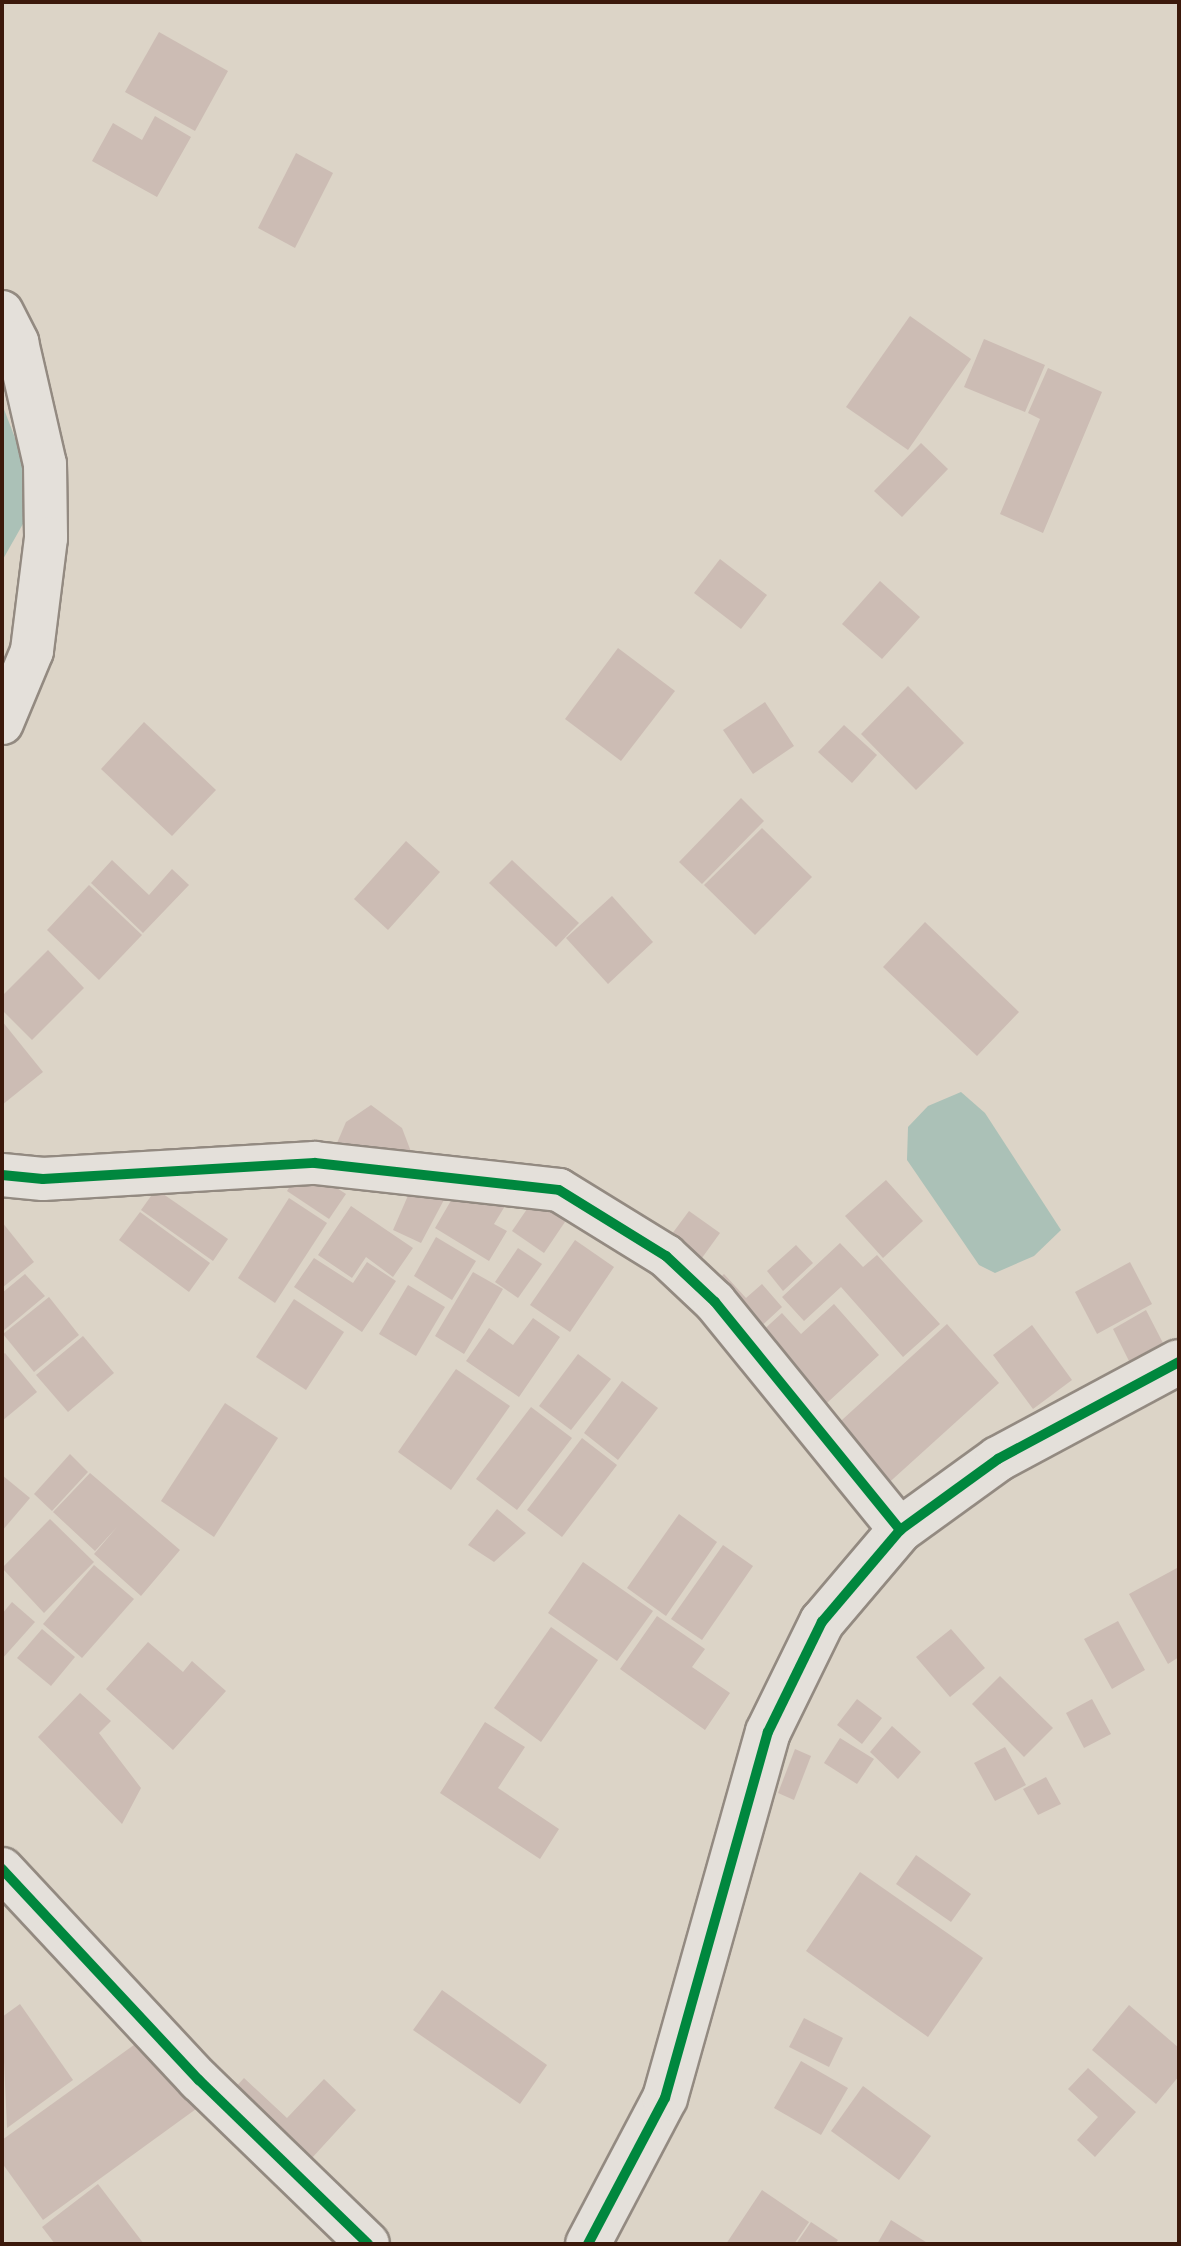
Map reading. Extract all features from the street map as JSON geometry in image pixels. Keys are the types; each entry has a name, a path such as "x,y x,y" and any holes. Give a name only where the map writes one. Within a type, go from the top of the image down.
{"street":[{"path":"2,312 17,342 45,464 46,538 32,651 2,723"},
{"path":"2,1175 315,1163 559,1190 666,1256 715,1302 900,1530"},
{"path":"588,2244 665,2098 768,1732 822,1622 900,1530 998,1459 1179,1362"},
{"path":"2,1869 199,2080 368,2244"}],"shaded area":[{"path":"2,404 22,456 24,522 2,561"},
{"path":"961,1092 985,1113 1061,1230 1034,1256 995,1273 979,1265 907,1160 908,1127 928,1106"}],"building":[{"path":"159,32 228,71 195,131 125,92"},
{"path":"155,116 191,137 157,197 92,161 113,123 142,140"},
{"path":"296,153 333,173 295,248 258,228"},
{"path":"910,316 971,359 908,450 846,407"},
{"path":"984,339 1045,365 1025,412 964,387"},
{"path":"1048,368 1102,392 1043,533 1000,514 1040,419 1028,413"},
{"path":"921,443 948,469 902,517 874,491"},
{"path":"720,559 767,595 741,629 694,593"},
{"path":"880,581 920,617 882,659 842,624"},
{"path":"618,648 675,691 621,761 565,719"},
{"path":"908,686 964,743 916,790 861,734"},
{"path":"765,702 794,746 753,774 723,730"},
{"path":"144,722 216,790 172,836 101,769"},
{"path":"844,725 877,755 852,783 818,752"},
{"path":"741,798 764,821 702,884 679,862"},
{"path":"762,828 812,877 755,935 704,885"},
{"path":"406,841 440,872 388,930 354,899"},
{"path":"112,860 149,895 172,869 189,885 143,933 91,883"},
{"path":"512,860 579,923 556,947 489,883"},
{"path":"89,885 142,935 99,980 47,930"},
{"path":"612,896 653,942 608,984 566,938"},
{"path":"925,922 1019,1012 977,1056 883,967"},
{"path":"48,950 84,988 32,1040 2,1010 2,996"},
{"path":"2,1021 43,1072 2,1105"},
{"path":"371,1105 402,1128 413,1157 331,1157 346,1122"},
{"path":"303,1166 346,1194 329,1219 287,1191"},
{"path":"417,1175 454,1181 421,1243 393,1230"},
{"path":"463,1180 505,1206 494,1224 507,1231 489,1261 435,1228"},
{"path":"886,1180 923,1221 883,1258 845,1216"},
{"path":"156,1189 228,1239 213,1261 141,1210"},
{"path":"538,1193 569,1216 544,1253 512,1231"},
{"path":"289,1198 327,1223 275,1303 238,1278"},
{"path":"351,1206 413,1248 393,1277 366,1257 352,1278 318,1255"},
{"path":"689,1211 720,1233 694,1269 663,1246"},
{"path":"140,1212 210,1263 189,1292 119,1240"},
{"path":"2,1222 34,1262 2,1288"},
{"path":"436,1237 476,1261 452,1300 414,1276"},
{"path":"575,1240 614,1267 570,1332 530,1305"},
{"path":"840,1243 863,1267 877,1255 940,1324 903,1357 841,1287 804,1321 782,1297"},
{"path":"796,1245 813,1263 783,1291 767,1271"},
{"path":"518,1248 542,1264 518,1298 495,1282"},
{"path":"314,1258 353,1283 367,1262 396,1281 362,1332 294,1287"},
{"path":"1130,1262 1152,1304 1097,1334 1075,1292"},
{"path":"473,1272 503,1289 464,1354 435,1336"},
{"path":"25,1274 45,1296 2,1332 2,1293"},
{"path":"724,1274 746,1298 762,1284 782,1307 753,1334 711,1286"},
{"path":"408,1285 445,1307 416,1356 379,1334"},
{"path":"49,1297 79,1335 34,1372 3,1334"},
{"path":"294,1299 344,1332 306,1390 256,1357"},
{"path":"834,1304 879,1355 815,1414 750,1342 782,1313 801,1334"},
{"path":"1146,1310 1163,1343 1129,1361 1113,1329"},
{"path":"533,1318 560,1337 519,1397 466,1361 489,1328 513,1345"},
{"path":"947,1324 999,1383 883,1488 831,1430"},
{"path":"1032,1325 1072,1380 1033,1409 993,1355"},
{"path":"83,1336 114,1373 68,1412 36,1375"},
{"path":"5,1353 37,1392 2,1421 2,1355"},
{"path":"578,1354 611,1379 571,1430 539,1406"},
{"path":"456,1369 510,1406 451,1490 398,1452"},
{"path":"622,1381 658,1408 618,1460 584,1433"},
{"path":"225,1403 278,1438 214,1537 161,1501"},
{"path":"531,1407 572,1438 517,1510 476,1479"},
{"path":"582,1438 617,1465 562,1537 527,1510"},
{"path":"70,1454 88,1472 52,1511 34,1494"},
{"path":"90,1473 180,1550 141,1596 94,1554 117,1527 95,1551 53,1512"},
{"path":"2,1475 30,1498 2,1531"},
{"path":"497,1509 526,1533 494,1562 468,1545"},
{"path":"679,1514 717,1542 666,1616 627,1588"},
{"path":"50,1519 94,1562 44,1613 2,1568"},
{"path":"723,1545 753,1566 702,1640 671,1619"},
{"path":"583,1562 653,1611 617,1661 548,1613"},
{"path":"94,1565 134,1599 82,1658 43,1624"},
{"path":"1177,1568 1179,1657 1168,1664 1129,1594"},
{"path":"12,1602 35,1622 2,1659 2,1614"},
{"path":"657,1616 705,1649 692,1667 730,1693 705,1730 620,1669"},
{"path":"1118,1621 1145,1670 1112,1689 1084,1639"},
{"path":"551,1627 598,1660 541,1742 494,1708"},
{"path":"42,1629 75,1657 51,1686 17,1658"},
{"path":"951,1629 985,1668 950,1697 916,1657"},
{"path":"148,1642 183,1672 192,1661 226,1691 173,1750 106,1689"},
{"path":"1000,1676 1053,1728 1024,1757 972,1704"},
{"path":"80,1693 111,1721 99,1733 141,1788 122,1824 38,1737"},
{"path":"857,1699 882,1718 862,1744 837,1725"},
{"path":"1092,1699 1111,1734 1084,1748 1066,1713"},
{"path":"485,1722 525,1747 498,1788 559,1829 540,1859 440,1793"},
{"path":"892,1726 921,1752 898,1779 870,1752"},
{"path":"840,1738 874,1759 857,1784 824,1763"},
{"path":"1005,1747 1026,1785 995,1801 974,1763"},
{"path":"795,1749 811,1756 794,1800 778,1793"},
{"path":"1046,1777 1061,1804 1038,1815 1023,1789"},
{"path":"916,1855 971,1894 951,1922 896,1884"},
{"path":"860,1872 983,1958 928,2037 806,1951"},
{"path":"442,1990 547,2065 520,2104 413,2030"},
{"path":"20,2004 73,2080 7,2128 2,2017"},
{"path":"1129,2005 1179,2048 1179,2076 1156,2104 1092,2050"},
{"path":"804,2018 843,2038 829,2067 789,2047"},
{"path":"145,2037 196,2109 43,2220 2,2163 2,2140"},
{"path":"801,2061 848,2088 821,2135 774,2108"},
{"path":"1088,2068 1136,2112 1095,2157 1077,2140 1098,2117 1068,2089"},
{"path":"244,2078 287,2118 324,2079 356,2110 300,2171 224,2100"},
{"path":"863,2086 931,2136 899,2180 831,2131"},
{"path":"98,2184 144,2244 55,2244 42,2227"},
{"path":"762,2190 809,2222 794,2244 726,2244"},
{"path":"891,2220 929,2244 877,2244"},
{"path":"811,2222 838,2240 835,2244 796,2244"}],"cycle path":[{"path":"2,1175 43,1179 315,1163 559,1190 666,1256 715,1302 900,1530"},
{"path":"588,2244 665,2098 768,1732 822,1622 900,1530 998,1459 1179,1362"},
{"path":"2,1869 199,2080 368,2244"}]}
